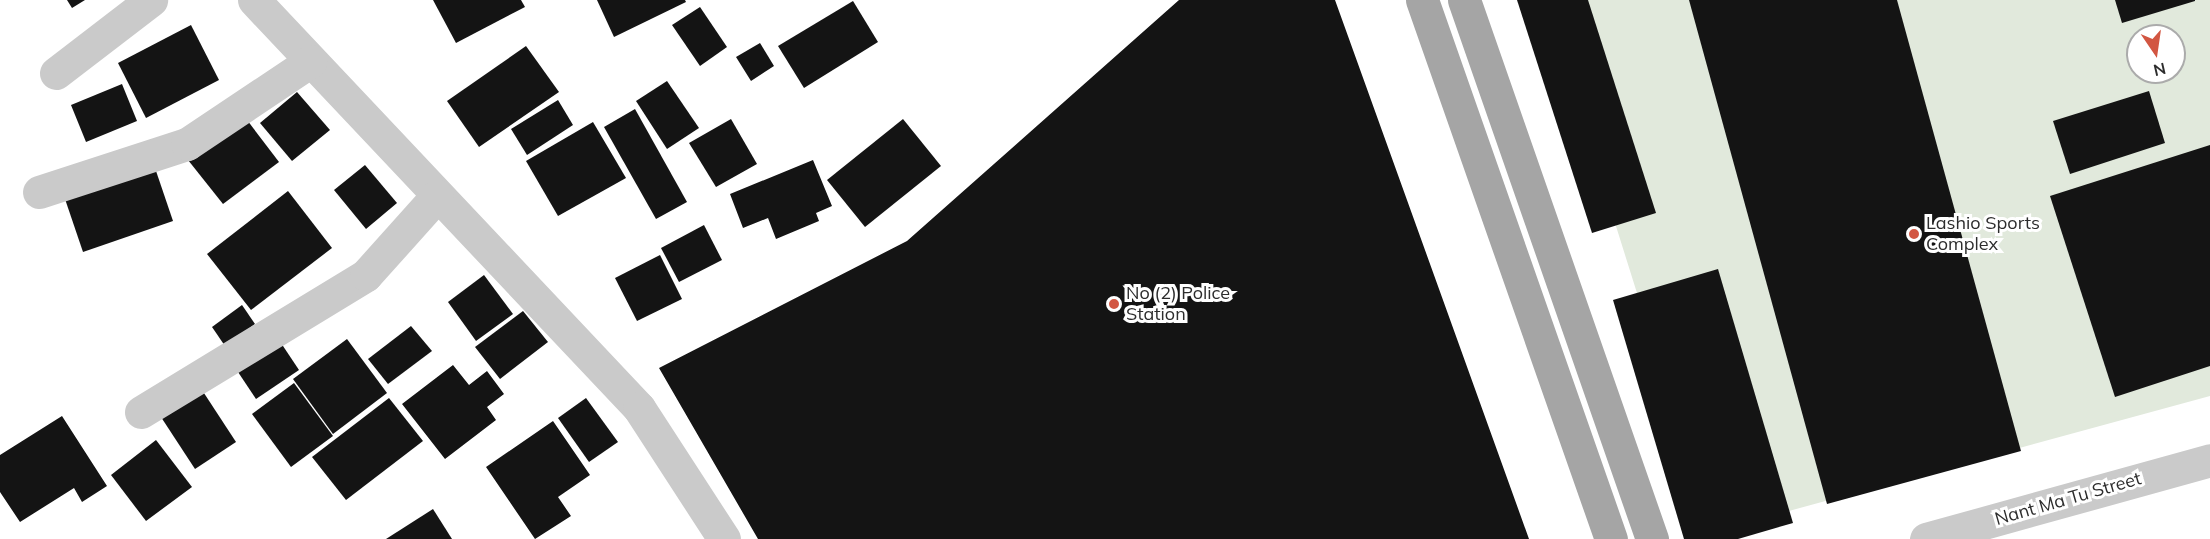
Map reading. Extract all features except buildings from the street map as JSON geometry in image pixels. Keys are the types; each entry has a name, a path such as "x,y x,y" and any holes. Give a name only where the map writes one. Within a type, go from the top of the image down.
{"main road":[{"path":"1422,0 1611,539"},
{"path":"1464,0 1652,539"}],"street":[{"path":"56,73 151,0"},
{"path":"254,0 639,408 724,539"},
{"path":"39,192 187,144 311,61"},
{"path":"141,412 366,275 437,196"},
{"name":"Nant Ma Tu Street","path":"1926,539 2210,459"}],"shaded area":[{"name":"Lashio Sports Complex","path":"1545,0 2210,0 2210,396 1712,532"}],"place":[{"name":"Lashio Sports Complex","path":"1914,234"},
{"name":"No (2) Police Station","path":"1114,304"}]}
